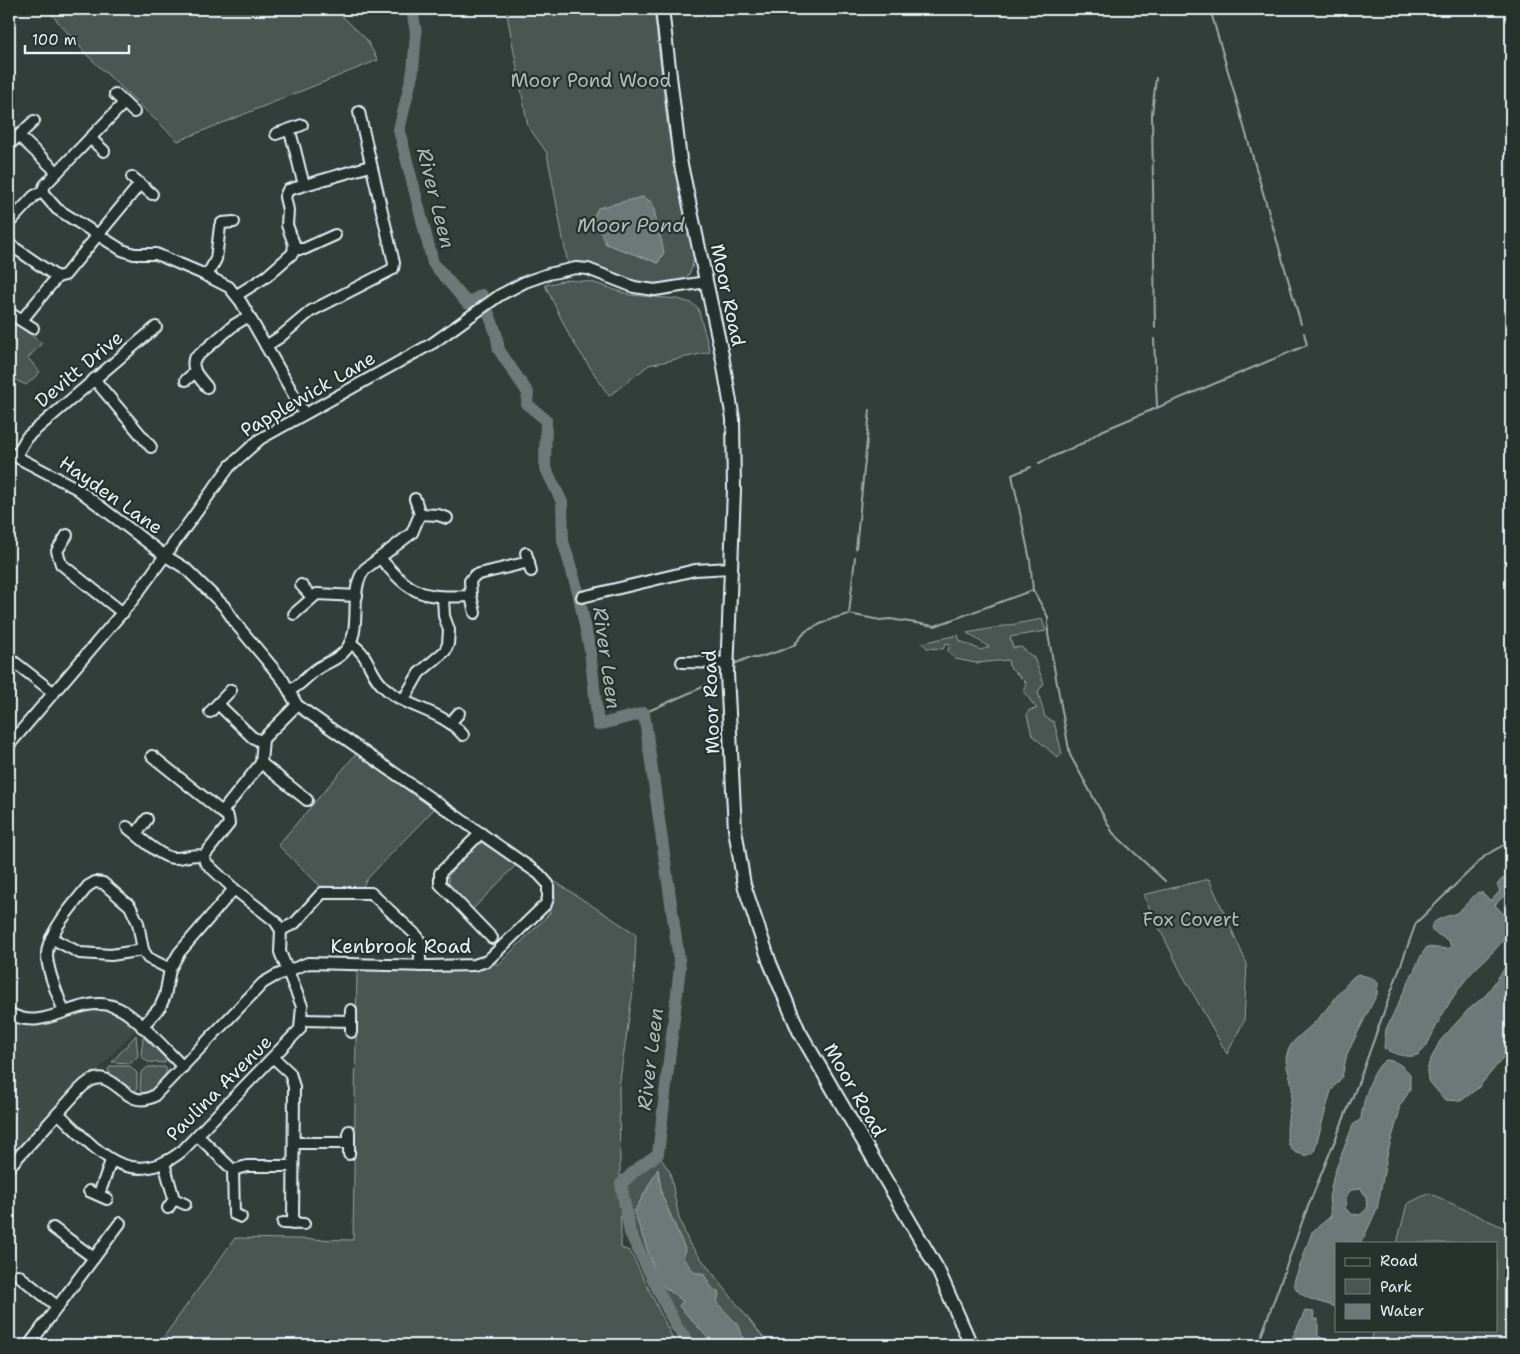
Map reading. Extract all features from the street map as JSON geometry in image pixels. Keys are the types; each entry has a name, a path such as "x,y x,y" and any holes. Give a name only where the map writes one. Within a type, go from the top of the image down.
{"main road":[{"name":"Moor Road","path":"662,9 680,160 728,387 734,426 734,490 728,663 735,829 744,884 758,929 799,1031 938,1270 971,1345"}],"street":[{"path":"116,94 134,112"},
{"path":"9,223 34,196 42,192 44,185 124,103"},
{"path":"266,346 311,311 393,269 394,263 359,112"},
{"path":"9,146 34,121"},
{"path":"276,134 302,125"},
{"path":"289,130 304,184"},
{"path":"19,136 57,172"},
{"path":"90,138 104,151"},
{"path":"237,295 267,276 290,257 294,249 287,231 288,210 285,197 288,190 370,166"},
{"path":"22,320 57,277 68,273 98,236 136,180 152,194"},
{"path":"42,192 57,209 122,250 134,254 156,254 229,287 237,295 304,413"},
{"path":"207,276 216,259 220,226 222,223 234,222"},
{"path":"294,249 304,249 335,234"},
{"path":"9,244 57,277"},
{"name":"Papplewick Lane","path":"9,745 121,614 207,495 243,452 266,435 432,343 512,288 548,274 576,268 588,269 634,287 655,290 706,282"},
{"path":"11,314 33,328"},
{"path":"207,387 192,366 194,359 234,325 249,316"},
{"name":"Devitt Drive","path":"13,454 26,436 150,329"},
{"path":"186,380 195,372"},
{"path":"94,379 152,447"},
{"name":"Hayden Lane","path":"13,454 76,488 164,555"},
{"path":"290,690 296,688 319,667 334,661 350,644 355,628 360,576 365,569 412,533 417,525 420,514 415,499"},
{"path":"420,514 438,514 447,518"},
{"path":"67,535 57,551 61,564 72,574 73,578 121,614"},
{"path":"164,555 185,568 224,606 290,690 297,705 262,742 261,763 222,812"},
{"path":"380,558 414,591 443,597 471,596"},
{"path":"474,613 470,581 475,575 529,562"},
{"path":"582,597 695,570 731,568"},
{"path":"301,585 312,597"},
{"path":"294,614 312,597 322,593 357,596"},
{"path":"404,699 419,673 445,650 448,644 449,630 444,616 443,597"},
{"path":"350,644 365,653 375,676 386,689 451,722 463,735"},
{"path":"9,658 54,693"},
{"path":"682,662 728,663"},
{"path":"210,712 231,690"},
{"path":"218,704 252,738 262,742"},
{"name":"Kenbrook Road","path":"9,1167 85,1084 92,1079 102,1078 111,1080 130,1097 143,1100 154,1096 263,983 287,971 308,963 420,966 474,965 487,961 546,904 548,884 544,878 297,705"},
{"path":"451,722 459,714"},
{"path":"152,756 228,817 229,824 204,856 205,862 234,889 276,921 281,930 280,952 302,1006 302,1020 351,1021"},
{"path":"261,763 308,799"},
{"path":"136,834 147,819"},
{"path":"127,827 164,856 174,858 189,854 204,856"},
{"path":"481,833 440,873 438,878 440,884 492,938"},
{"path":"64,1012 47,957 51,938 88,886 94,882 103,883 132,910 143,950 154,963 170,969"},
{"path":"142,1027 160,1007 165,996 170,969 186,944 234,889"},
{"path":"281,930 295,923 322,893 371,893 417,936 420,942 420,966"},
{"path":"51,938 80,953 111,955 143,950"},
{"path":"9,1013 22,1019 35,1021 94,1003 109,1004 126,1012 183,1067"},
{"path":"351,1010 351,1032"},
{"name":"Paulina Avenue","path":"58,1113 111,1161 142,1168 164,1163 182,1151 198,1136 274,1058 294,1037 302,1020"},
{"path":"274,1058 293,1079 294,1143 288,1224 304,1224"},
{"path":"349,1154 350,1131"},
{"path":"198,1136 233,1170 234,1217"},
{"path":"294,1143 349,1143"},
{"path":"98,1195 111,1161"},
{"path":"164,1163 174,1198 185,1204"},
{"path":"233,1170 247,1166 293,1166"},
{"path":"168,1208 174,1198"},
{"path":"29,1345 120,1223"},
{"path":"53,1228 94,1258"},
{"path":"18,1275 58,1306"}],"shaded area":[{"path":"105,1009 124,1017 136,1029 98,1070 89,1073 58,1103 9,1159 9,1018 17,1023 37,1025 77,1012"}],"green space":[{"path":"47,9 338,9 340,14 366,39 378,60 178,141 87,55"},
{"name":"Moor Pond Wood","path":"506,9 654,9 668,130 694,255 692,268 685,281 673,285 651,285 631,280 595,266 568,265 547,153 528,126","holes":["593,218 658,263 635,253"]},
{"path":"567,280 592,282 630,295 678,299 691,303 698,308 710,352 649,365 609,396 570,337 545,285"},
{"path":"9,319 42,343 28,358 40,372 26,385 9,377"},
{"path":"1042,619 1046,631 1010,637 1013,648 1021,647 1034,658 1044,683 1038,692 1045,717 1054,722 1062,753 1058,758 1032,735 1027,715 1029,710 1037,709 1024,692 1026,683 1009,666 1008,660 976,663 955,659 948,651 950,644 946,643 943,649 927,648 922,643 958,635 960,641 981,650 989,647 967,633"},
{"path":"356,754 434,809 367,879 362,888 320,886 278,845"},
{"path":"481,842 516,865 471,911 449,886 448,876 461,861 461,858 474,845"},
{"name":"Fox Covert","path":"1209,879 1247,964 1244,1021 1227,1054 1182,974 1143,895"},
{"path":"554,881 636,934 634,983 619,1087 621,1248 630,1251 676,1345 158,1345 235,1238 353,1240 357,969 450,971 468,970 495,963 498,965 550,913 549,910 555,898"},
{"path":"136,1035 138,1056 131,1063 112,1062"},
{"path":"143,1037 165,1058 165,1063 148,1062 141,1056"},
{"path":"111,1066 130,1066 137,1073 137,1089 134,1092 109,1072 108,1069"},
{"path":"148,1067 165,1067 167,1070 158,1084 151,1090 143,1093 140,1090 141,1073"},
{"path":"658,1154 670,1172 679,1218 689,1243 769,1345 691,1345 676,1326 630,1233 621,1184 637,1169"},
{"path":"1429,1193 1511,1231 1511,1345 1370,1345 1373,1332 1498,1332 1498,1242 1397,1242 1407,1204"}],"water":[{"name":"Moor Pond","path":"642,197 652,202 664,252 658,263 606,244 593,218 598,208"},
{"path":"1511,876 1511,897 1508,892 1495,905 1511,922 1510,929 1494,951 1472,972 1461,986 1446,1008 1424,1049 1417,1055 1404,1056 1384,1048 1386,1029 1422,954 1427,947 1448,949 1451,947 1449,941 1432,931 1433,923 1458,912 1478,892 1483,893 1491,901 1500,891 1497,885 1502,879"},
{"path":"1511,959 1511,1048 1478,1088 1461,1101 1445,1100 1428,1080 1427,1071 1429,1063 1440,1041 1468,1010 1486,995"},
{"path":"1358,974 1372,978 1378,983 1377,994 1347,1054 1342,1077 1331,1091 1314,1152 1309,1155 1302,1155 1293,1150 1287,1135 1292,1083 1286,1056 1290,1047 1300,1035 1316,1021 1348,982"},
{"path":"1386,1060 1397,1063 1410,1074 1410,1090 1399,1107 1377,1209 1363,1239 1361,1242 1335,1242 1335,1307 1304,1296 1296,1288 1294,1282 1312,1232 1331,1216 1329,1198 1334,1174 1353,1125 1361,1119 1363,1105 1376,1070","holes":["1361,1189 1366,1197 1367,1209 1360,1215 1351,1214 1345,1208 1347,1195 1351,1190"]},
{"path":"658,1169 662,1195 685,1249 683,1258 695,1273 703,1273 712,1288 719,1293 717,1303 739,1326 743,1339 739,1342 741,1345 714,1345 679,1306 683,1301 659,1283 634,1212"},
{"path":"1305,1311 1314,1312 1313,1319 1318,1319 1318,1336 1345,1343 1345,1345 1289,1345"}],"waterway":[{"name":"River Leen","path":"412,9 416,33 413,71 399,130 433,263 467,303 482,295 496,333 499,350 528,393 527,404 546,420 545,467 562,502 563,541 578,592 590,650 598,725 644,713 680,967 658,1154 637,1169 621,1184 630,1233 676,1326 691,1345"},
{"path":"1210,9 1301,324"},
{"path":"1155,328 1152,114 1156,78"},
{"path":"1039,463 1085,442 1099,432 1307,345 1304,333"},
{"path":"1154,339 1157,406"},
{"path":"856,549 870,410"},
{"path":"1031,467 1012,475 1030,560 1033,590 1048,617 1048,634 1070,755 1113,833 1165,881"},
{"path":"849,614 855,557"},
{"path":"734,664 748,658 757,658 783,650 794,645 806,631 831,619 849,614 880,620 890,619 935,626 1033,590"},
{"path":"644,713 705,686 719,670"},
{"path":"1258,1345 1305,1214 1359,1081 1416,923 1486,855 1511,841"}]}
